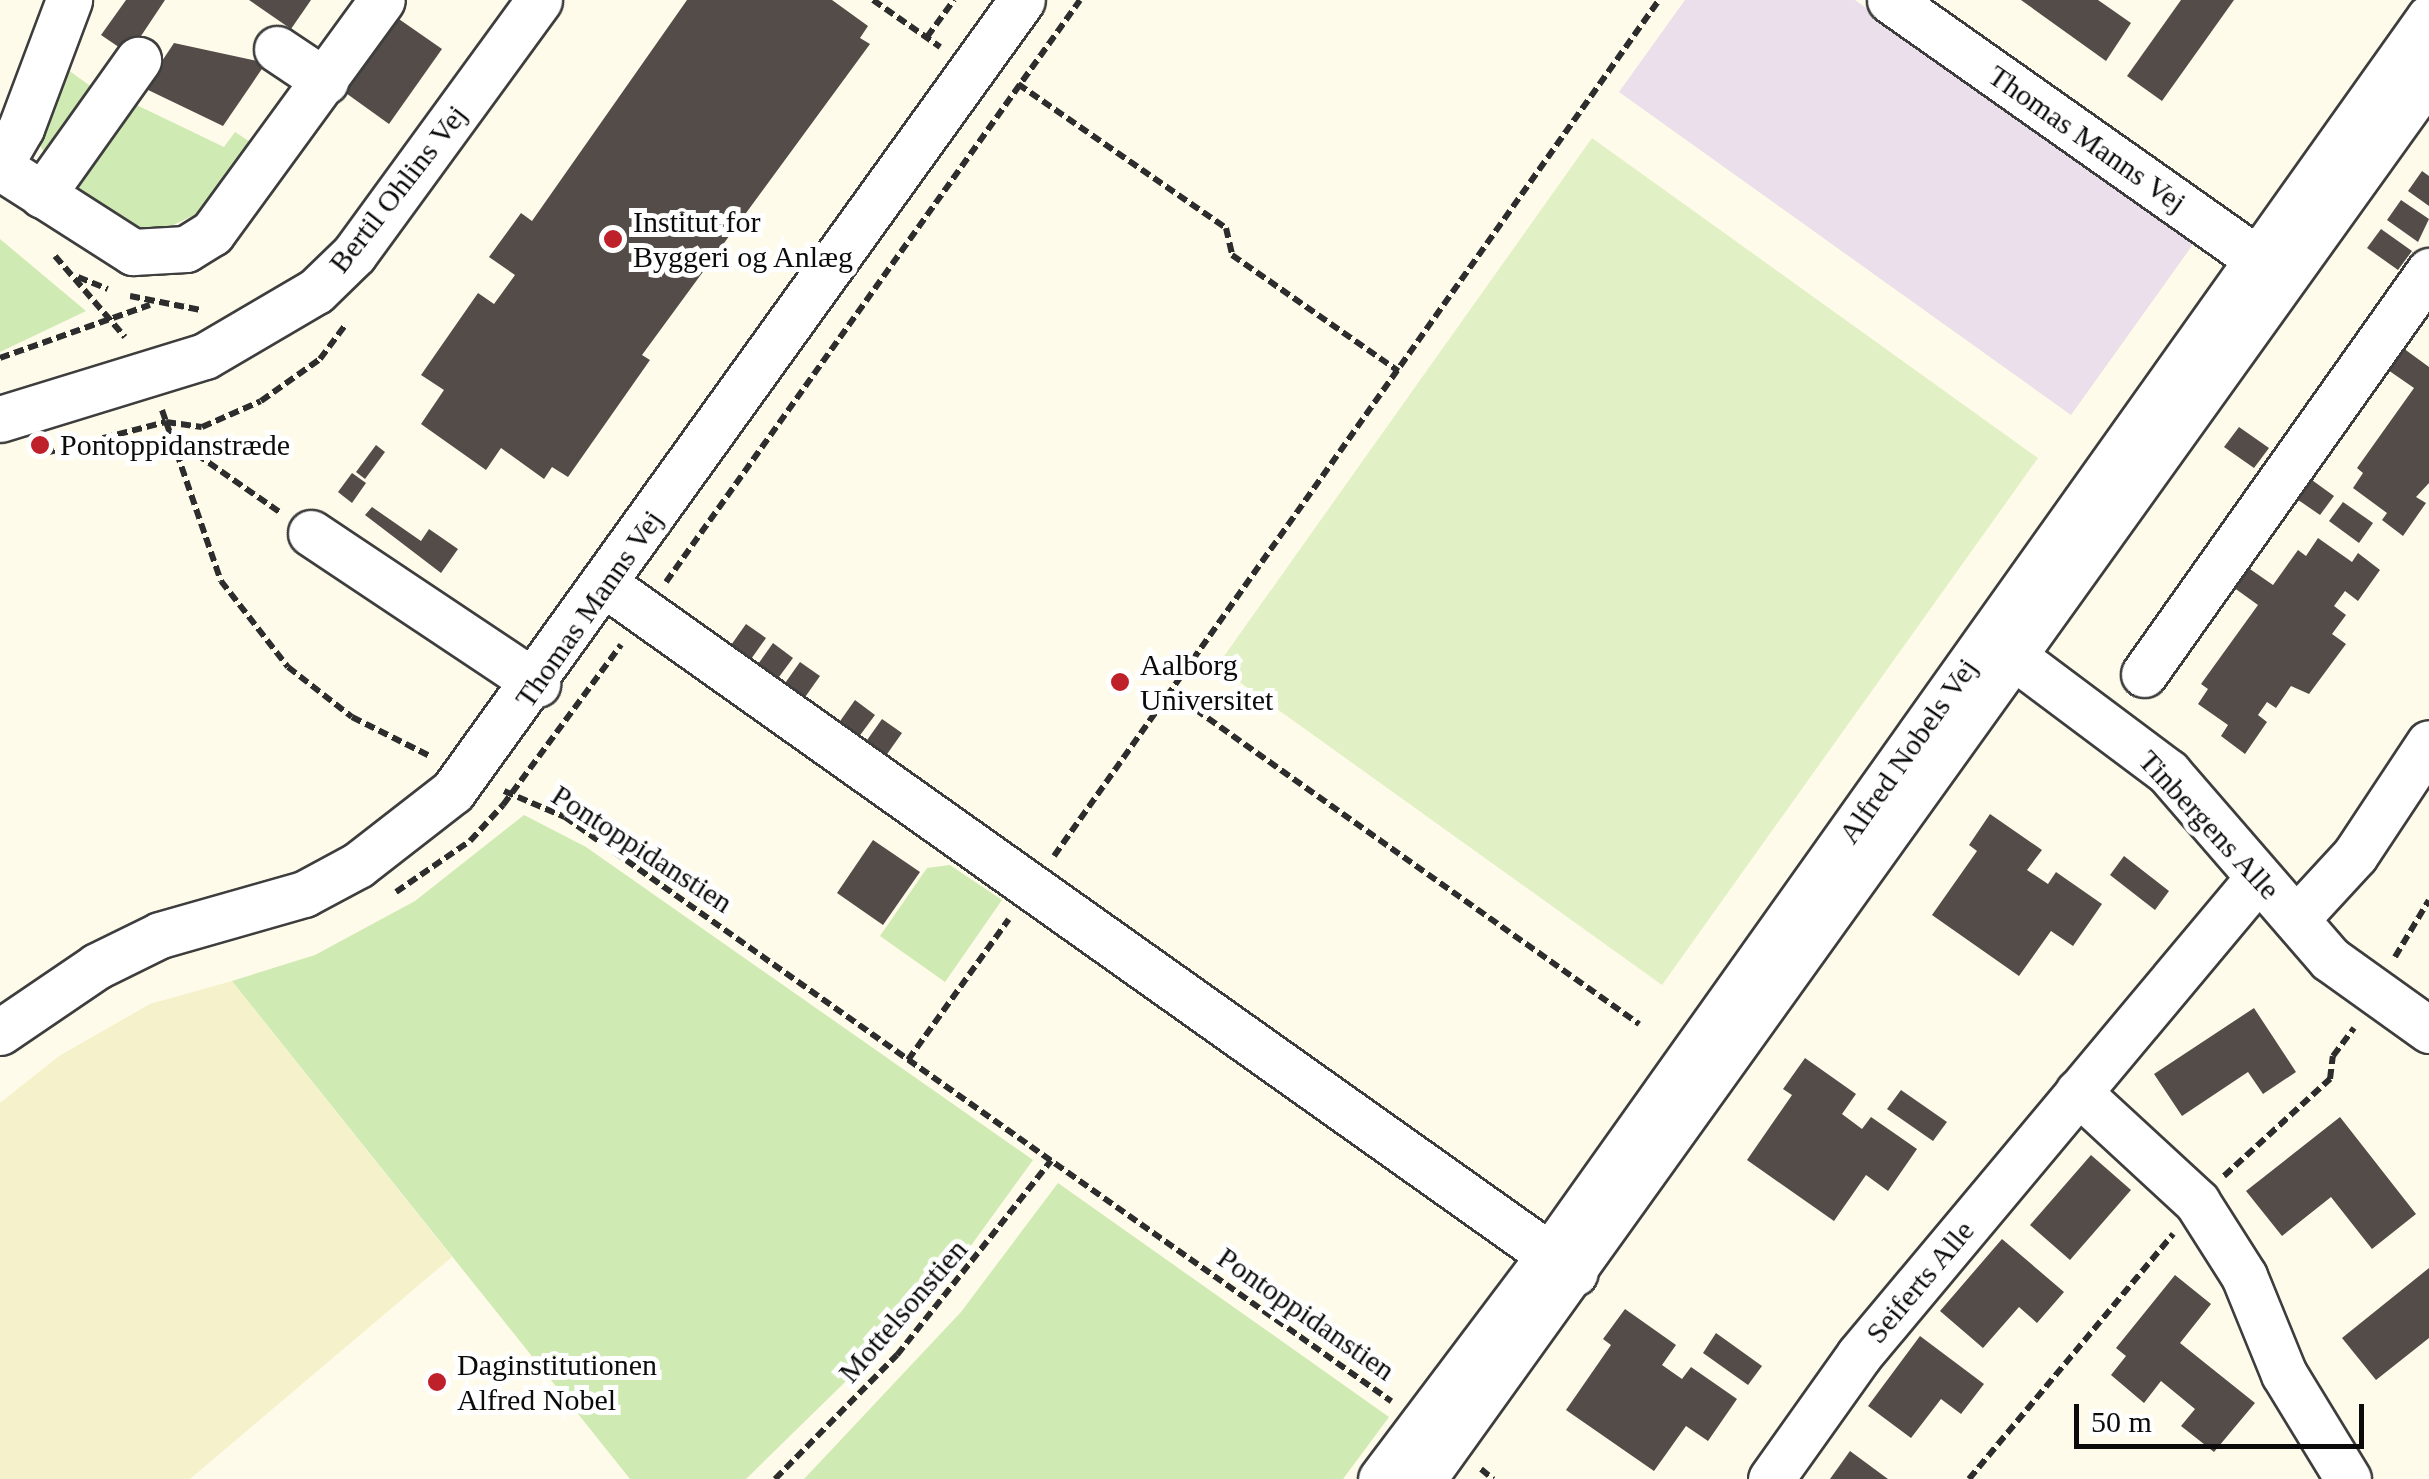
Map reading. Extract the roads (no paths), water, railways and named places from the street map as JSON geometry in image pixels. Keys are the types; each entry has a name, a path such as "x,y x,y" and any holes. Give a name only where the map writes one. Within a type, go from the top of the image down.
{"street":[{"path":"70,0 22,128 0,165 133,252 186,249 212,233 382,0"},
{"name":"Bertil Ohlins Vej","path":"0,420 148,378 253,332 316,291 354,254 539,0"},
{"name":"Thomas Manns Vej","path":"0,1032 97,966 160,936 304,894 408,830 468,775 1022,0"},
{"name":"Thomas Manns Vej","path":"1890,0 2271,269"},
{"name":"Alfred Nobels Vej","path":"1423,1479 1563,1264 2271,269 2429,18"},
{"path":"276,49 325,81"},
{"path":"42,195 138,60"},
{"name":"Alfred Nobels Vej","path":"2271,269 2429,76"},
{"path":"2144,674 2429,271"},
{"path":"311,533 536,684"},
{"path":"606,585 1034,884 1563,1264"},
{"name":"Tinbergens Alle","path":"2002,647 2168,772 2296,920 2355,856 2429,742"},
{"name":"Seiferts Alle","path":"1771,1479 1859,1355 2258,878"},
{"path":"2296,920 2330,959 2429,1030"},
{"path":"2078,1092 2197,1202 2244,1276 2284,1374 2348,1479"},
{"name":"Alfred Nobels Vej","path":"1381,1479 1563,1264"}],"place":[{"name":"Institut for Byggeri og Anlæg","path":"613,239"},
{"name":"Pontoppidanstræde","path":"40,445"},
{"name":"Aalborg Universitet","path":"1120,682"},
{"name":"Daginstitutionen Alfred Nobel","path":"437,1382"}]}
